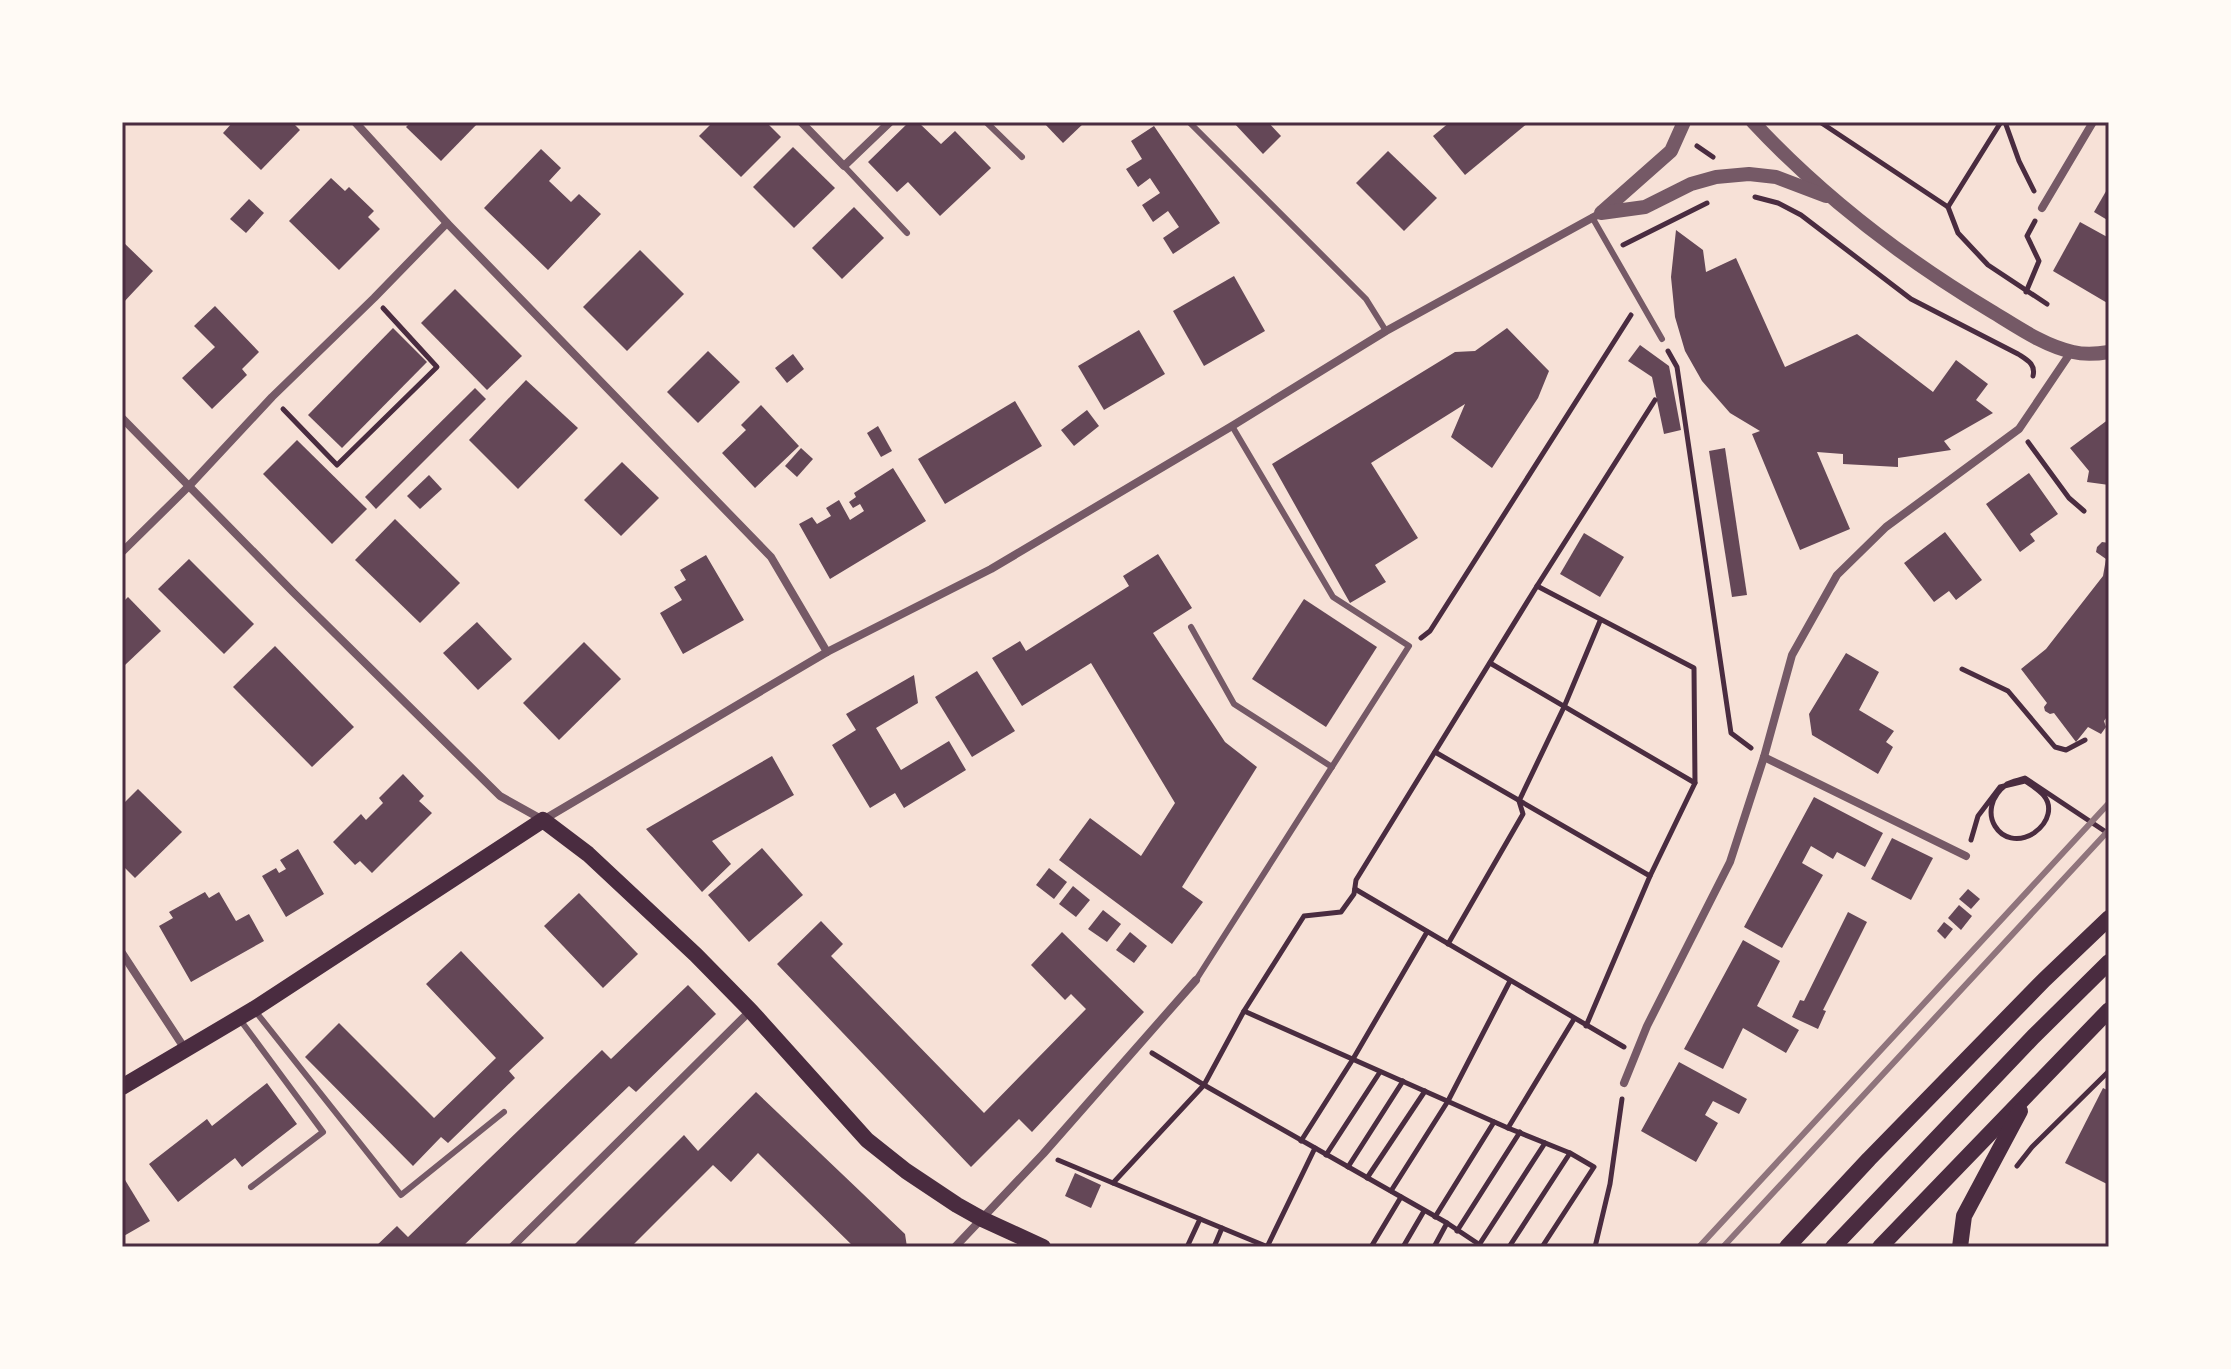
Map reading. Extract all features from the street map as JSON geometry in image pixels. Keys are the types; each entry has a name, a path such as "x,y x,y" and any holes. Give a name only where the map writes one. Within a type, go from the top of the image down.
{"main road":[{"path":"122,1087 254,1009 543,820 588,854 696,955 867,1140 916,1178 982,1219 1043,1247"},
{"path":"1787,1247 2044,980 2109,918"},
{"path":"1833,1247 2033,1037 2109,962"},
{"path":"1880,1247 2109,1010"},
{"path":"1960,1247 1964,1216 2032,1088"}],"street":[{"path":"355,122 447,223 771,557 827,652"},
{"path":"801,122 844,166 890,122"},
{"path":"122,418 500,796 543,820 827,652 991,569 1386,331 1597,215 1671,151 1684,122"},
{"path":"1753,122 1876,235 1939,280 2029,334 2071,352 2093,355 2109,352"},
{"path":"2042,208 2093,122"},
{"path":"1597,215 1645,207 1691,184 1716,177 1749,174 1776,177 1834,199"},
{"path":"122,552 447,223"},
{"path":"1624,1083 1647,1026 1730,862 1764,757 1792,655 1837,575 1886,527 2019,429 2071,352"},
{"path":"1764,757 1966,856"},
{"path":"122,953 185,1050"},
{"path":"955,1247 1043,1154 1196,980"},
{"path":"512,1247 750,1010"}],"lane":[{"path":"986,122 1022,157"},
{"path":"1189,122 1366,299 1386,331"},
{"path":"844,166 907,233"},
{"path":"1597,215 1611,251 1662,339"},
{"path":"1196,980 1409,646 1333,597 1232,426"},
{"path":"1191,627 1234,704 1332,767"},
{"path":"254,1009 401,1195 504,1112"},
{"path":"238,1018 323,1132 251,1187"}],"path":[{"path":"1820,122 1948,207 1958,233 1988,265 2047,304"},
{"path":"1948,207 2003,122"},
{"path":"2003,122 2042,208 2027,236 2039,261 2026,292"},
{"path":"1697,146 1717,159"},
{"path":"1752,196 1778,203 1801,215 1911,299 2030,361 2034,373 2025,387"},
{"path":"1611,251 1710,201"},
{"path":"272,397 337,465 437,367 374,298"},
{"path":"1409,646 1430,631 1640,301"},
{"path":"1662,339 1677,367 1731,733 1764,757"},
{"path":"1113,1183 1204,1085 1244,1011 1304,916 1341,912 1355,889 1356,880 1655,400"},
{"path":"2019,429 2069,498 2084,511"},
{"path":"1537,586 1694,668 1695,783 1650,876 1586,1026"},
{"path":"1448,944 1523,814 1519,801 1564,707 1600,621"},
{"path":"1490,663 1695,783"},
{"path":"1962,669 1999,686 2024,708 2055,747 2066,750 2085,740"},
{"path":"1435,752 1650,876"},
{"path":"1966,856 1978,816 2000,787 2025,781 2044,794 2049,812 2042,827 2026,838 2013,839 1997,830 1990,815 1990,804 2008,783 2025,778 2109,834"},
{"path":"1355,889 1636,1054"},
{"path":"1301,1141 1427,932"},
{"path":"1391,1191 1448,1101 1510,981"},
{"path":"1244,1011 1570,1153 1594,1167 1542,1247"},
{"path":"1508,1128 1574,1019"},
{"path":"1139,1045 1447,1223 1481,1246 1545,1143"},
{"path":"1326,1155 1380,1071"},
{"path":"2010,1175 2032,1147 2109,1071"},
{"path":"1348,1167 1403,1081"},
{"path":"1595,1247 1610,1184 1624,1083"},
{"path":"1367,1178 1425,1091"},
{"path":"1435,1217 1494,1122"},
{"path":"1457,1231 1520,1132"},
{"path":"1043,1154 1268,1247 1315,1148"},
{"path":"1509,1247 1570,1153"},
{"path":"1371,1247 1401,1197"},
{"path":"1403,1247 1424,1211"},
{"path":"1187,1247 1200,1219"},
{"path":"1434,1247 1447,1223"},
{"path":"1214,1247 1222,1228"},
{"path":"1464,1247 1469,1239"},
{"path":"1248,1247 1251,1240"}],"building":[{"path":"233,122 292,122 300,130 261,170 223,133"},
{"path":"411,122 479,122 441,161 406,127"},
{"path":"713,122 766,122 781,137 741,177 699,136"},
{"path":"909,122 918,122 941,144 955,131 991,168 940,216 908,182 897,192 868,162"},
{"path":"1043,122 1085,122 1063,143"},
{"path":"1233,122 1268,122 1281,136 1263,154"},
{"path":"1450,122 1529,122 1465,175 1433,136"},
{"path":"1154,126 1220,223 1173,254 1163,238 1179,227 1168,211 1153,222 1142,205 1160,193 1150,178 1138,187 1126,169 1142,159 1131,141"},
{"path":"793,147 835,188 794,228 753,187"},
{"path":"541,149 561,168 549,181 571,202 579,194 601,214 548,270 484,208"},
{"path":"1388,151 1437,198 1404,231 1356,183"},
{"path":"331,178 345,191 349,187 374,211 368,217 380,229 339,270 289,221"},
{"path":"2109,186 2109,221 2094,212"},
{"path":"249,199 264,213 246,233 230,219"},
{"path":"854,207 884,238 842,279 812,248"},
{"path":"2080,222 2109,238 2109,304 2053,271"},
{"path":"1676,230 1703,250 1706,272 1736,258 1785,367 1857,334 1933,392 1956,360 1988,384 1976,400 1993,413 1944,441 1951,450 1898,458 1898,467 1843,464 1843,454 1817,452 1850,529 1800,550 1752,434 1760,431 1730,413 1702,381 1685,351 1675,317 1671,277"},
{"path":"122,241 153,271 122,304"},
{"path":"640,250 684,294 627,351 583,307"},
{"path":"1234,276 1265,331 1204,366 1173,311"},
{"path":"455,289 522,356 487,390 421,323"},
{"path":"215,306 259,352 242,369 247,375 212,409 182,378 215,347 194,326"},
{"path":"393,328 427,362 342,448 308,415"},
{"path":"1507,328 1549,371 1538,398 1492,468 1451,437 1465,404 1371,463 1418,538 1375,565 1386,582 1350,603 1272,464 1455,352 1475,351"},
{"path":"1139,330 1165,374 1104,410 1078,366"},
{"path":"1640,345 1669,366 1681,430 1664,434 1652,377 1628,361"},
{"path":"708,351 740,382 698,423 667,392"},
{"path":"793,354 804,369 787,383 775,368"},
{"path":"526,380 578,428 518,489 469,440"},
{"path":"475,388 486,399 376,509 365,497"},
{"path":"1015,401 1042,446 945,504 918,459"},
{"path":"761,405 799,446 755,488 722,453 746,430 741,425"},
{"path":"1087,410 1099,426 1074,446 1061,430"},
{"path":"2109,419 2109,485 2087,482 2089,471 2070,448"},
{"path":"878,426 892,451 881,457 867,433"},
{"path":"297,440 367,509 332,544 263,474"},
{"path":"801,448 813,459 797,477 785,466"},
{"path":"1725,448 1747,595 1732,597 1709,451"},
{"path":"622,462 659,498 621,536 584,500"},
{"path":"893,468 926,521 830,579 799,524 812,517 817,524 831,516 826,508 839,500 850,520 864,511 860,504 853,508 849,502 856,497 854,493"},
{"path":"2029,473 2058,514 2030,534 2035,541 2020,552 1986,504"},
{"path":"429,475 442,489 420,509 407,496"},
{"path":"395,519 460,583 420,623 355,560"},
{"path":"1945,532 1982,580 1956,600 1949,591 1934,602 1904,563"},
{"path":"1584,533 1624,557 1600,597 1560,574"},
{"path":"2102,542 2109,543 2109,714 2101,734 2088,727 2076,742 2054,713 2045,711 2047,703 2021,669 2046,649 2103,576 2106,559 2096,552"},
{"path":"1158,554 1192,608 1153,633 1225,742 1257,767 1182,887 1203,902 1172,944 1059,860 1090,818 1141,856 1175,803 1091,663 1022,706 992,658 1020,641 1026,651 1129,586 1123,576"},
{"path":"706,555 744,620 683,654 660,613 682,600 674,587 686,580 680,570"},
{"path":"189,559 254,624 224,654 158,589"},
{"path":"128,597 161,631 125,665 122,663 122,603"},
{"path":"1304,599 1377,647 1326,727 1252,679"},
{"path":"477,622 512,659 478,690 443,653"},
{"path":"584,642 621,679 559,740 523,703"},
{"path":"275,646 354,727 312,767 233,687"},
{"path":"1846,653 1879,672 1859,710 1894,731 1886,742 1893,747 1878,774 1812,735 1809,714"},
{"path":"977,671 1015,731 972,757 935,697"},
{"path":"914,675 918,703 876,728 901,770 949,741 966,770 904,808 895,793 870,808 832,745 856,730 846,714"},
{"path":"772,756 794,795 712,841 731,864 702,892 646,829"},
{"path":"403,774 424,796 419,801 432,813 372,873 360,861 355,865 333,842 361,814 366,820 383,803 379,798"},
{"path":"138,789 182,832 135,878 122,865 122,805"},
{"path":"1814,797 1883,833 1865,867 1837,852 1833,859 1811,846 1802,863 1823,875 1782,948 1744,927"},
{"path":"1892,838 1933,858 1911,900 1871,879"},
{"path":"762,848 803,895 749,942 708,895"},
{"path":"298,849 324,894 286,917 262,876 276,868 279,873 286,869 280,860"},
{"path":"1049,868 1067,882 1054,899 1036,885"},
{"path":"1073,886 1090,900 1076,917 1059,904"},
{"path":"1968,889 1980,899 1971,909 1959,899"},
{"path":"205,892 209,898 219,892 236,921 249,914 264,941 191,982 159,926 173,918 169,912"},
{"path":"579,893 638,954 603,988 544,926"},
{"path":"1959,905 1972,916 1961,930 1948,918"},
{"path":"1103,910 1121,924 1107,942 1088,929"},
{"path":"1848,912 1867,922 1823,1010 1826,1011 1818,1029 1792,1017 1800,1000 1804,1001"},
{"path":"821,921 843,944 831,956 984,1113 1086,1009 1071,994 1065,1000 1031,965 1062,932 1144,1012 1032,1132 1019,1119 971,1167 777,964"},
{"path":"1944,922 1953,929 1945,939 1937,931"},
{"path":"1130,932 1147,946 1134,963 1116,950"},
{"path":"1743,940 1780,961 1757,1006 1799,1030 1786,1053 1743,1028 1723,1069 1684,1049"},
{"path":"461,951 544,1038 509,1071 515,1078 448,1143 441,1137 413,1166 305,1057 339,1023 434,1118 496,1058 426,984"},
{"path":"688,985 716,1014 636,1092 629,1086 462,1247 375,1247 397,1226 408,1237 602,1050 611,1059"},
{"path":"1679,1062 1747,1099 1739,1114 1713,1101 1705,1115 1718,1123 1696,1162 1641,1131"},
{"path":"267,1083 297,1124 242,1167 235,1158 178,1202 149,1164 207,1119 212,1126"},
{"path":"2103,1088 2109,1091 2109,1185 2065,1163"},
{"path":"756,1092 905,1234 907,1247 854,1247 758,1153 731,1182 713,1165 631,1247 572,1247 684,1135 698,1151"},
{"path":"1075,1173 1101,1185 1091,1208 1065,1196"},
{"path":"122,1175 150,1221 122,1237"}],"railway":[{"path":"1699,1247 2109,803"},
{"path":"1723,1247 2109,830"}]}
